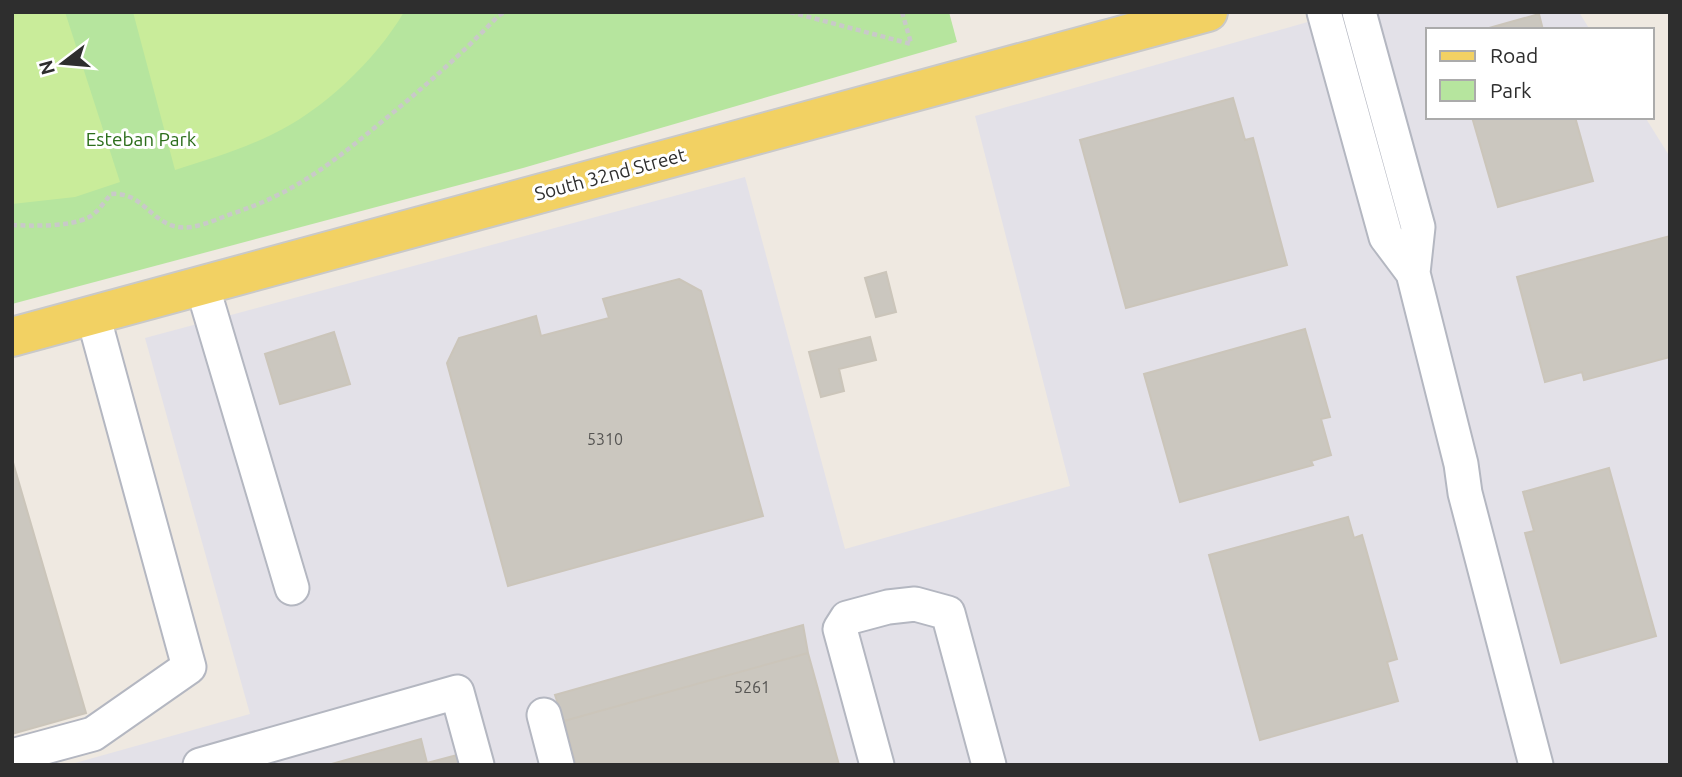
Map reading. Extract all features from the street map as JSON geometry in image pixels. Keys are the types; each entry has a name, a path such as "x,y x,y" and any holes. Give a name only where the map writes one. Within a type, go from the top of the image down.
{"main road":[{"name":"South 32nd Street","path":"12,337 1208,12"}],"lane":[{"path":"1324,12 1386,237 1413,273"},
{"path":"1359,12 1418,227 1413,273 1461,464 1468,506 1536,765"},
{"path":"202,285 292,588"},
{"path":"12,756 93,734 189,667 93,315"},
{"path":"877,765 840,628 847,618 866,611 915,604 948,613 989,765"},
{"path":"200,765 457,692 477,765"},
{"path":"544,715 557,765"}],"path":[{"path":"12,225 68,223 86,219 111,194 122,193 141,202 161,222 173,227 190,227 277,197 338,159 449,65 498,14 505,12"},
{"path":"790,12 911,44 902,12"}],"shaded area":[{"path":"1343,12 1579,12 1589,28 1426,28 1426,119 1646,119 1670,157 1670,765 68,765 250,714 145,338 745,177 845,549 1070,486 975,116"}],"green space":[{"name":"Esteban Park","path":"12,12 949,12 957,42 523,168 12,304"},
{"path":"12,12 65,12 120,182 75,197 12,204"},
{"path":"133,12 404,12 363,66 309,113 259,140 175,170"}],"building":[{"path":"1539,14 1542,28 1489,28"},
{"path":"1233,98 1245,140 1253,138 1287,265 1126,308 1080,140"},
{"path":"1473,119 1576,119 1593,181 1498,207"},
{"path":"1670,236 1670,357 1584,380 1582,372 1545,382 1517,277"},
{"path":"886,272 896,312 876,317 865,278"},
{"path":"679,279 701,291 763,516 508,586 447,363 459,338 536,316 541,336 609,318 603,299"},
{"path":"1305,329 1330,417 1321,419 1331,455 1311,461 1313,465 1180,502 1144,374"},
{"path":"334,332 350,384 280,404 265,354"},
{"path":"870,337 876,360 839,369 844,391 821,397 809,352"},
{"path":"12,459 86,713 12,734"},
{"path":"1609,468 1656,636 1561,663 1525,533 1534,531 1523,492"},
{"path":"1348,517 1354,538 1362,535 1397,659 1387,662 1398,701 1260,740 1209,555"},
{"path":"803,625 808,653 564,721 555,695"},
{"path":"808,653 839,765 576,765 564,721"},
{"path":"421,739 427,763 328,765"},
{"path":"461,754 464,765 419,765 427,763"}]}
